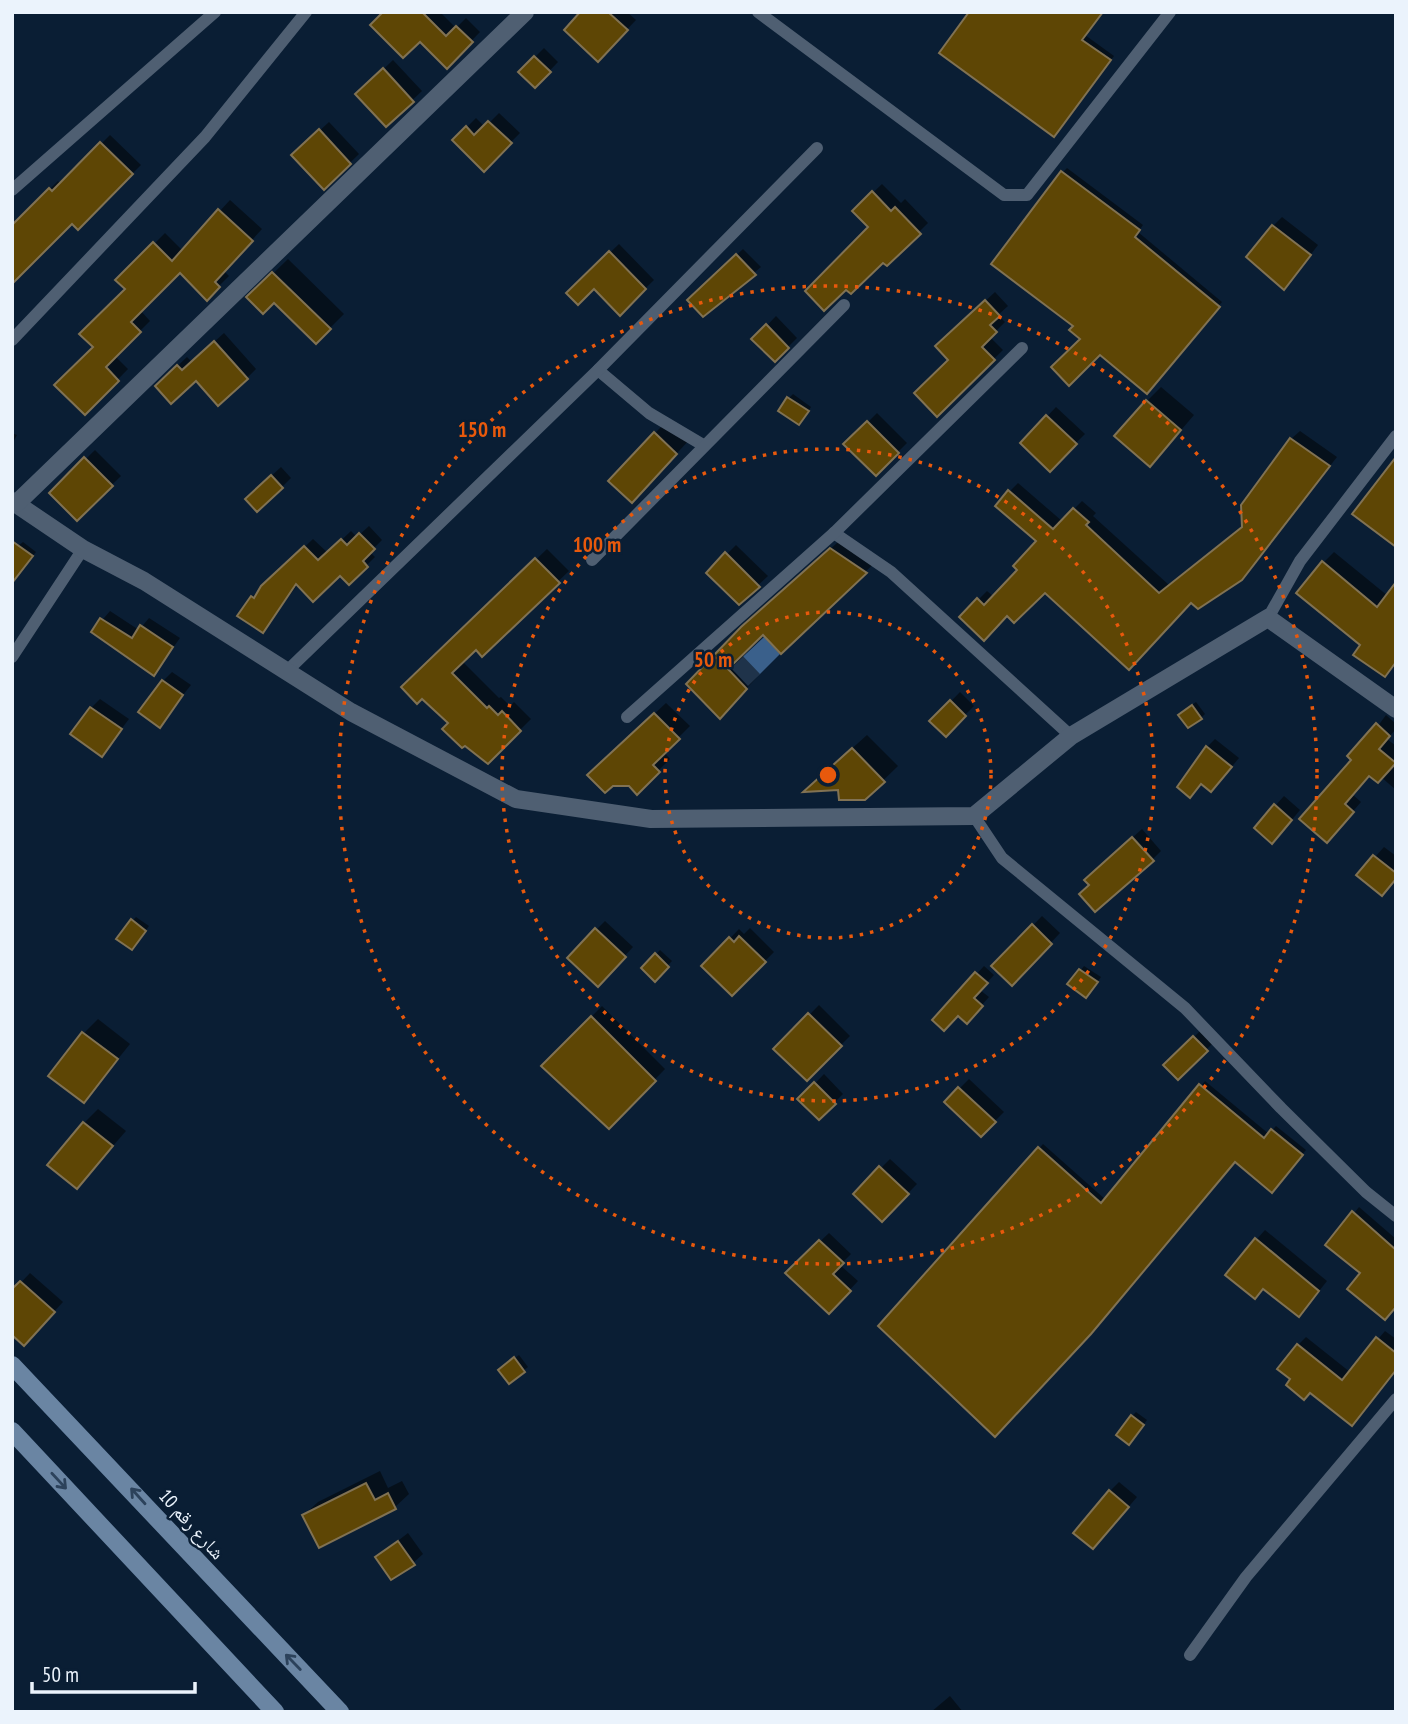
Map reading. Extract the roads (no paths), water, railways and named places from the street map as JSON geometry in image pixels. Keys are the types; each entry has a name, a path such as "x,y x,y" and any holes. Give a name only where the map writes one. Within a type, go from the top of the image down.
{"main road":[{"name":"شارع رقم 10","path":"12,1365 340,1712"},
{"path":"12,1431 275,1712"}],"street":[{"path":"525,12 15,502 83,549 144,581 351,712 516,799 652,819 974,816 1071,736 1268,618 1396,709"}],"lane":[{"path":"12,190 215,12"},
{"path":"12,340 205,137 306,12"},
{"path":"758,12 1004,195 1027,195 1170,12"},
{"path":"288,670 598,370 817,148"},
{"path":"592,560 844,304"},
{"path":"627,717 834,533 1022,348"},
{"path":"598,370 649,412 703,445"},
{"path":"1268,618 1300,561 1396,436"},
{"path":"834,533 891,572 1071,736"},
{"path":"12,657 83,549"},
{"path":"974,816 1002,858 1185,1008 1319,1145 1396,1216"},
{"path":"1190,1655 1246,1577 1396,1399"}],"water":[{"path":"764,637 780,654 748,686 731,668"}]}
